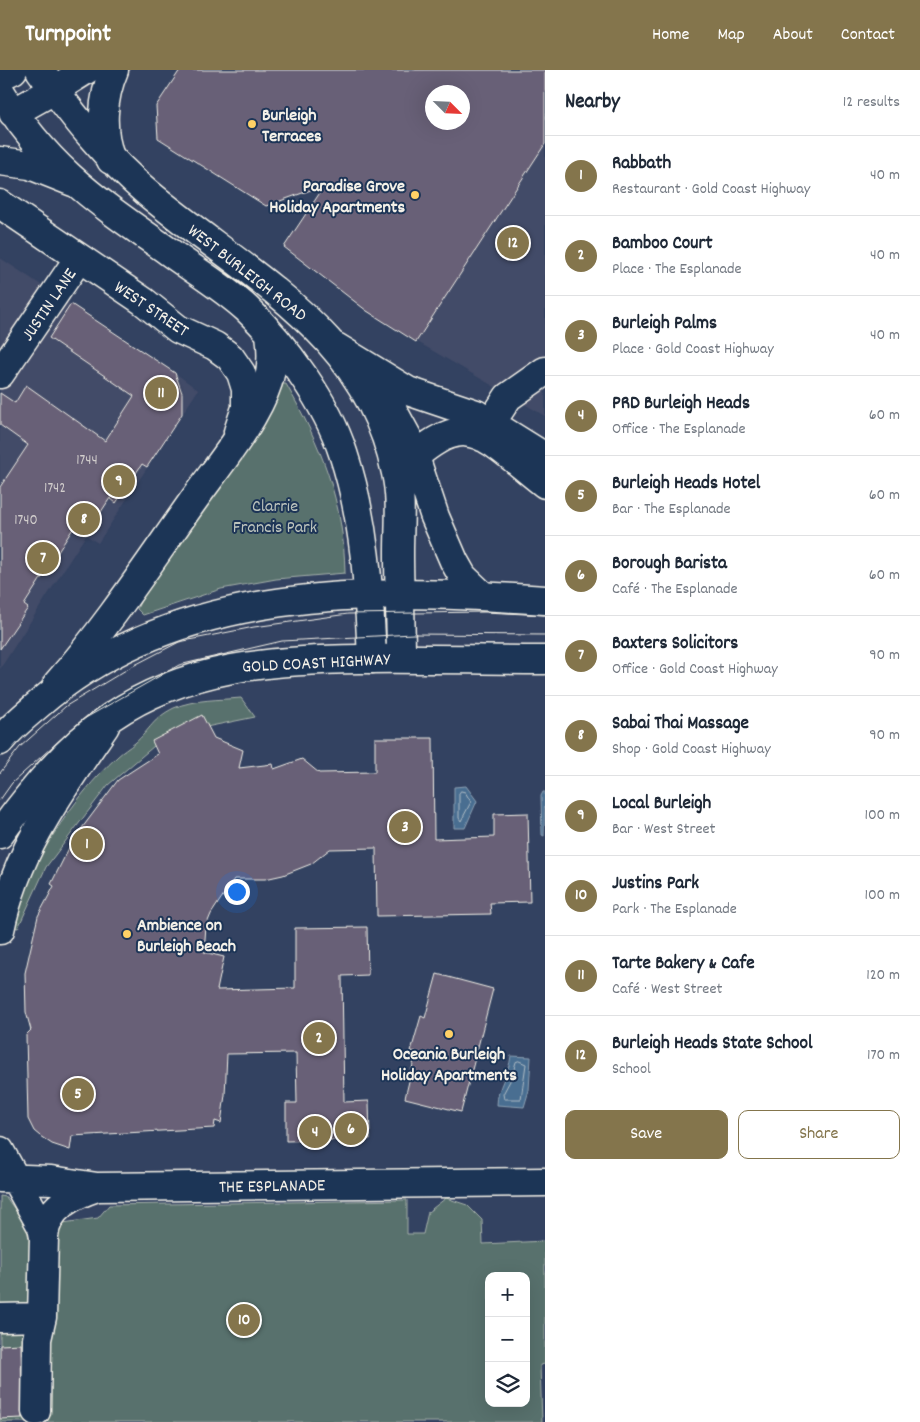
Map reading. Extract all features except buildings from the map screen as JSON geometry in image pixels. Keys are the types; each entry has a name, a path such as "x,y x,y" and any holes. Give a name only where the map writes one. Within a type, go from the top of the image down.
{"main road":[{"path":"0,76 13,70"},
{"path":"4,108 47,80 86,70"},
{"path":"111,160 105,140 104,120 107,90 114,70"},
{"name":"WEST BURLEIGH ROAD","path":"47,80 83,129 111,160 199,234 284,296 337,349"},
{"name":"WEST BURLEIGH ROAD","path":"4,108 73,182 231,296 270,333 308,384 343,451 354,495 369,596 372,658"},
{"path":"0,161 30,165 73,182"},
{"name":"WEST STREET","path":"0,204 143,301 178,329 222,351 236,365 245,384 247,401 234,443"},
{"name":"JUSTIN LANE","path":"0,374 79,258"},
{"path":"44,700 105,626 234,443 267,383 272,356 270,333"},
{"path":"337,349 408,391 464,409 545,484"},
{"path":"337,349 362,372 385,398 403,427 405,464 400,502 401,658"},
{"path":"487,430 508,397 545,371"},
{"path":"405,464 434,440 452,432 487,430 545,457"},
{"path":"405,464 435,516 454,561 463,577 483,596"},
{"path":"0,740 44,700 81,672 116,651 136,641 179,625 236,610 314,597 401,594 545,600"},
{"name":"GOLD COAST HIGHWAY","path":"0,834 22,804 60,760 111,717 139,700 168,687 222,669 284,661 372,658 545,660"},
{"path":"0,930 19,864 28,845 62,788 111,717"},
{"path":"0,1151 7,1178 42,1227 44,1241 42,1317 37,1339 36,1411"},
{"name":"THE ESPLANADE","path":"7,1178 61,1181 97,1187 545,1182"},
{"path":"44,1241 49,1220 59,1206 80,1193 97,1187"},
{"path":"0,1318 42,1317"}],"shaded area":[{"path":"545,144 545,416 416,341"},
{"path":"0,258 198,390 98,543 86,535 0,669"}],"green space":[{"name":"Clarrie Francis Park","path":"279,384 286,384 320,452 335,498 340,522 344,547 345,573 276,579 221,589 143,615 137,609 146,589"},
{"path":"241,698 255,717 167,735 108,785 46,867 18,928 13,927 19,905 39,858 68,813 101,773 119,755 135,743 156,720 174,708 198,701"},
{"path":"0,1196 6,1197 28,1228 98,1218 109,1205 407,1200 407,1234 423,1234 428,1212 446,1198 467,1205 482,1220 483,1244 545,1241 545,1364 540,1365 542,1422 0,1422"}],"water":[{"path":"466,786 477,801 465,828 454,828 454,787"},
{"path":"545,792 544,836 542,835 541,796"},
{"path":"511,1056 531,1057 529,1090 524,1107 497,1105 499,1092"}],"tram line":[{"path":"0,773 20,747 66,706 131,667 179,642 254,627 348,614 485,612 545,615"},
{"path":"0,800 12,783 82,720 179,665 282,641 413,634 545,635"}],"place":[{"name":"Burleigh Terraces","path":"252,124"},
{"name":"Paradise Grove Holiday Apartments","path":"415,195"},
{"name":"Burleigh Heads State School","path":"513,243"},
{"name":"Tarte Bakery & Cafe","path":"161,393"},
{"name":"Local Burleigh","path":"119,481"},
{"name":"Sabai Thai Massage","path":"84,519"},
{"name":"Baxters Solicitors","path":"43,558"},
{"name":"Burleigh Palms","path":"405,827"},
{"name":"Rabbath","path":"87,844"},
{"name":"Ambience on Burleigh Beach","path":"127,934"},
{"name":"Oceania Burleigh Holiday Apartments","path":"449,1034"},
{"name":"Bamboo Court","path":"319,1038"},
{"name":"Burleigh Heads Hotel","path":"78,1094"},
{"name":"Borough Barista","path":"351,1129"},
{"name":"PRD Burleigh Heads","path":"315,1132"},
{"name":"Justins Park","path":"244,1320"}]}
